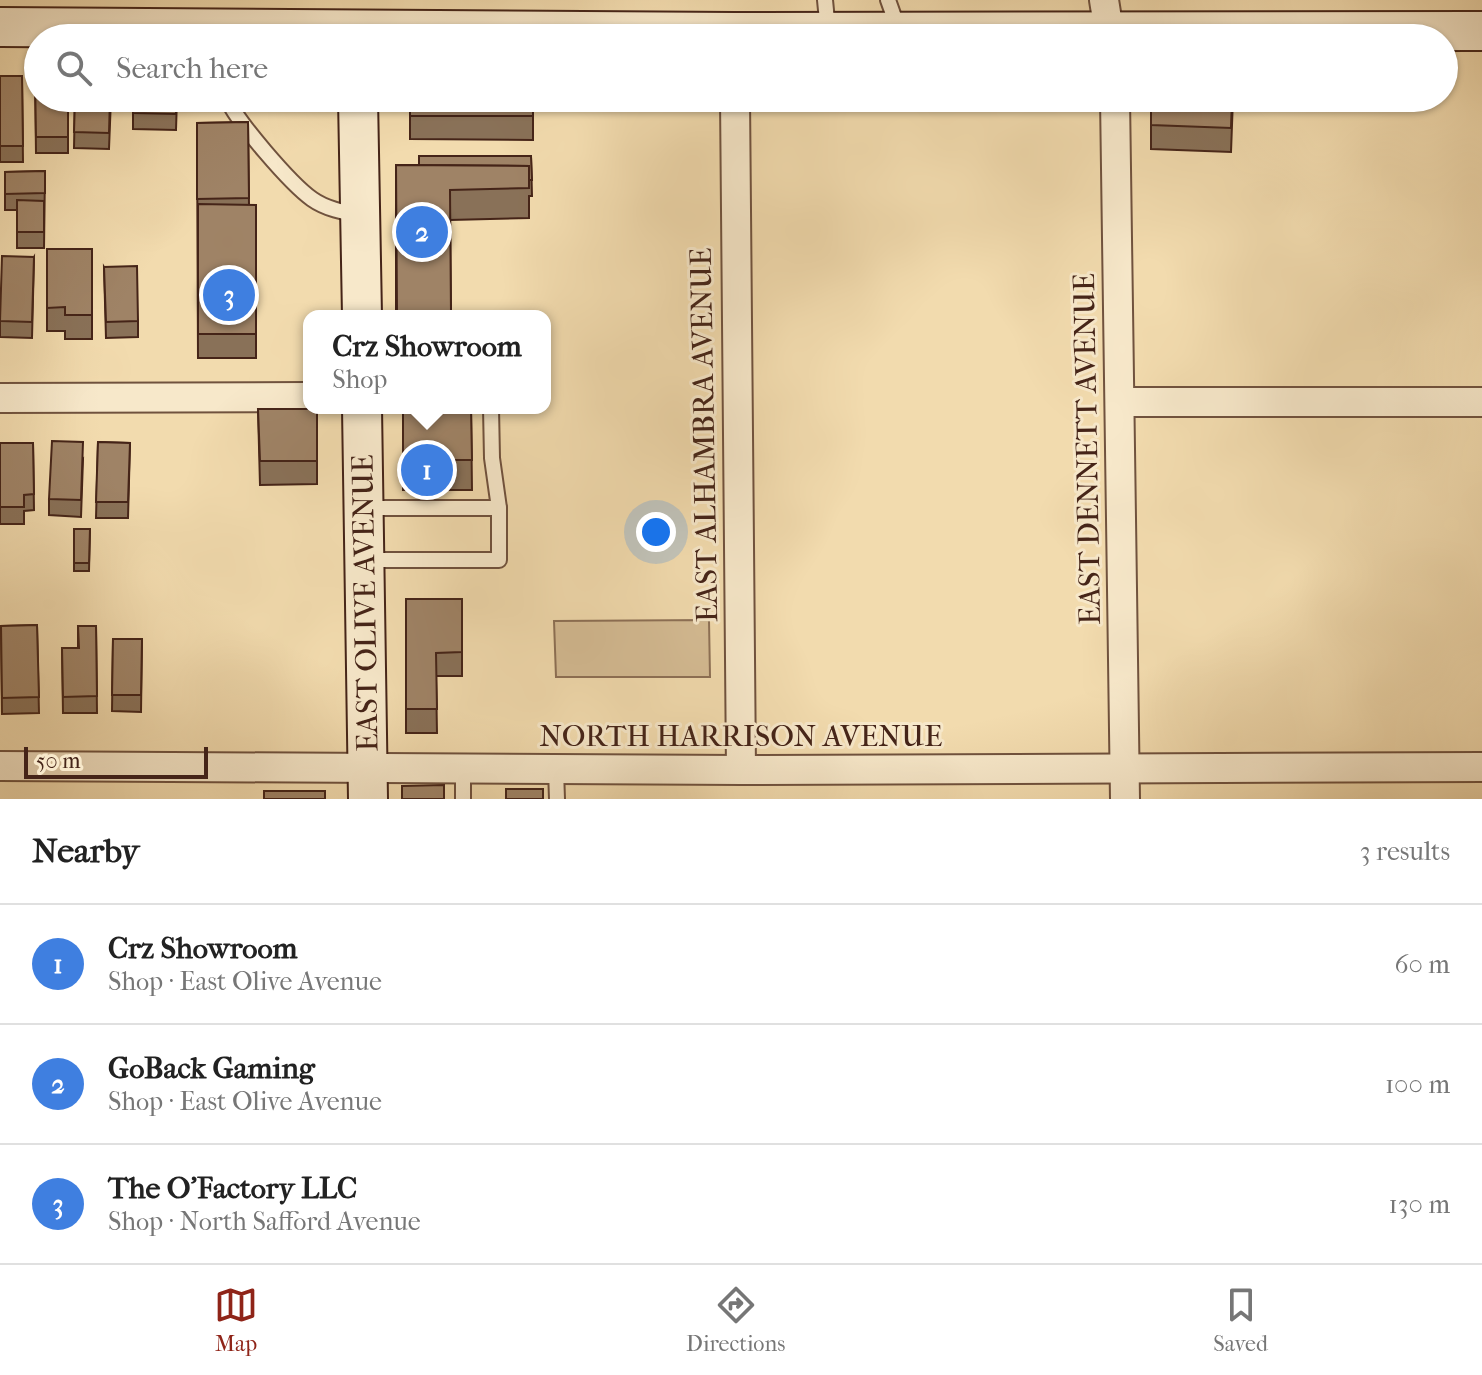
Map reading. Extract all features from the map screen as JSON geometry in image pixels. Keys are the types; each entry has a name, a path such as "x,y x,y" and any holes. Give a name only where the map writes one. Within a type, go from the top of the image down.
{"main road":[{"path":"787,24 826,16 1155,24"},
{"path":"358,23 389,24"},
{"path":"0,27 24,28"},
{"path":"1458,30 1482,31"},
{"path":"358,112 362,310"},
{"name":"EAST OLIVE AVENUE","path":"362,414 368,784"}],"street":[{"name":"EAST ALHAMBRA AVENUE","path":"735,112 741,770"},
{"name":"EAST DENNETT AVENUE","path":"1115,112 1125,799"},
{"path":"0,398 303,397"},
{"path":"1121,402 1482,402"},
{"name":"NORTH HARRISON AVENUE","path":"0,766 368,784 463,769 1482,767"}],"lane":[{"path":"236,112 313,199 337,211 360,215"},
{"path":"364,560 499,560 499,508 492,458 491,414"},
{"path":"364,508 499,508"},
{"path":"463,769 463,799"},
{"path":"556,770 557,799"}],"shaded area":[{"path":"709,620 710,677 556,677 554,621"}],"building":[{"path":"0,76 22,76 23,146 0,146"},
{"path":"36,112 68,112 68,137 36,137"},
{"path":"75,112 110,112 109,133 74,132"},
{"path":"176,112 176,114 133,113"},
{"path":"410,112 533,112 533,116 410,116"},
{"path":"1151,112 1232,112 1231,128 1151,125"},
{"path":"248,122 249,198 197,199 197,123"},
{"path":"419,156 531,156 532,180 529,180 529,166 419,165"},
{"path":"396,165 529,166 529,188 450,190 451,310 397,310"},
{"path":"45,171 45,193 5,194 5,172"},
{"path":"17,200 44,201 44,232 17,232"},
{"path":"198,204 256,205 256,334 198,334"},
{"path":"47,249 92,249 92,315 65,315 65,307 47,308"},
{"path":"2,256 34,257 32,322 0,321"},
{"path":"137,266 138,321 106,322 104,267"},
{"path":"258,409 303,409 303,414 317,414 317,461 260,461"},
{"path":"403,414 471,414 472,460 403,460"},
{"path":"52,441 83,442 81,500 49,499"},
{"path":"98,442 130,443 128,502 96,502"},
{"path":"0,443 33,443 34,494 24,495 24,507 0,507"},
{"path":"74,529 90,529 89,563 74,563"},
{"path":"406,599 462,599 462,652 436,653 437,709 406,709"},
{"path":"37,625 39,697 2,698 1,626"},
{"path":"78,626 96,626 97,696 63,697 62,648 79,648"},
{"path":"113,639 142,639 141,695 112,695"},
{"path":"444,785 444,799 402,799 402,786"},
{"path":"506,789 543,789 543,799 506,799"},
{"path":"264,791 325,791 325,799 264,799"}],"place":[{"name":"GoBack Gaming","path":"422,232"},
{"name":"The O'Factory LLC","path":"229,295"},
{"name":"Crz Showroom","path":"427,470"}]}
